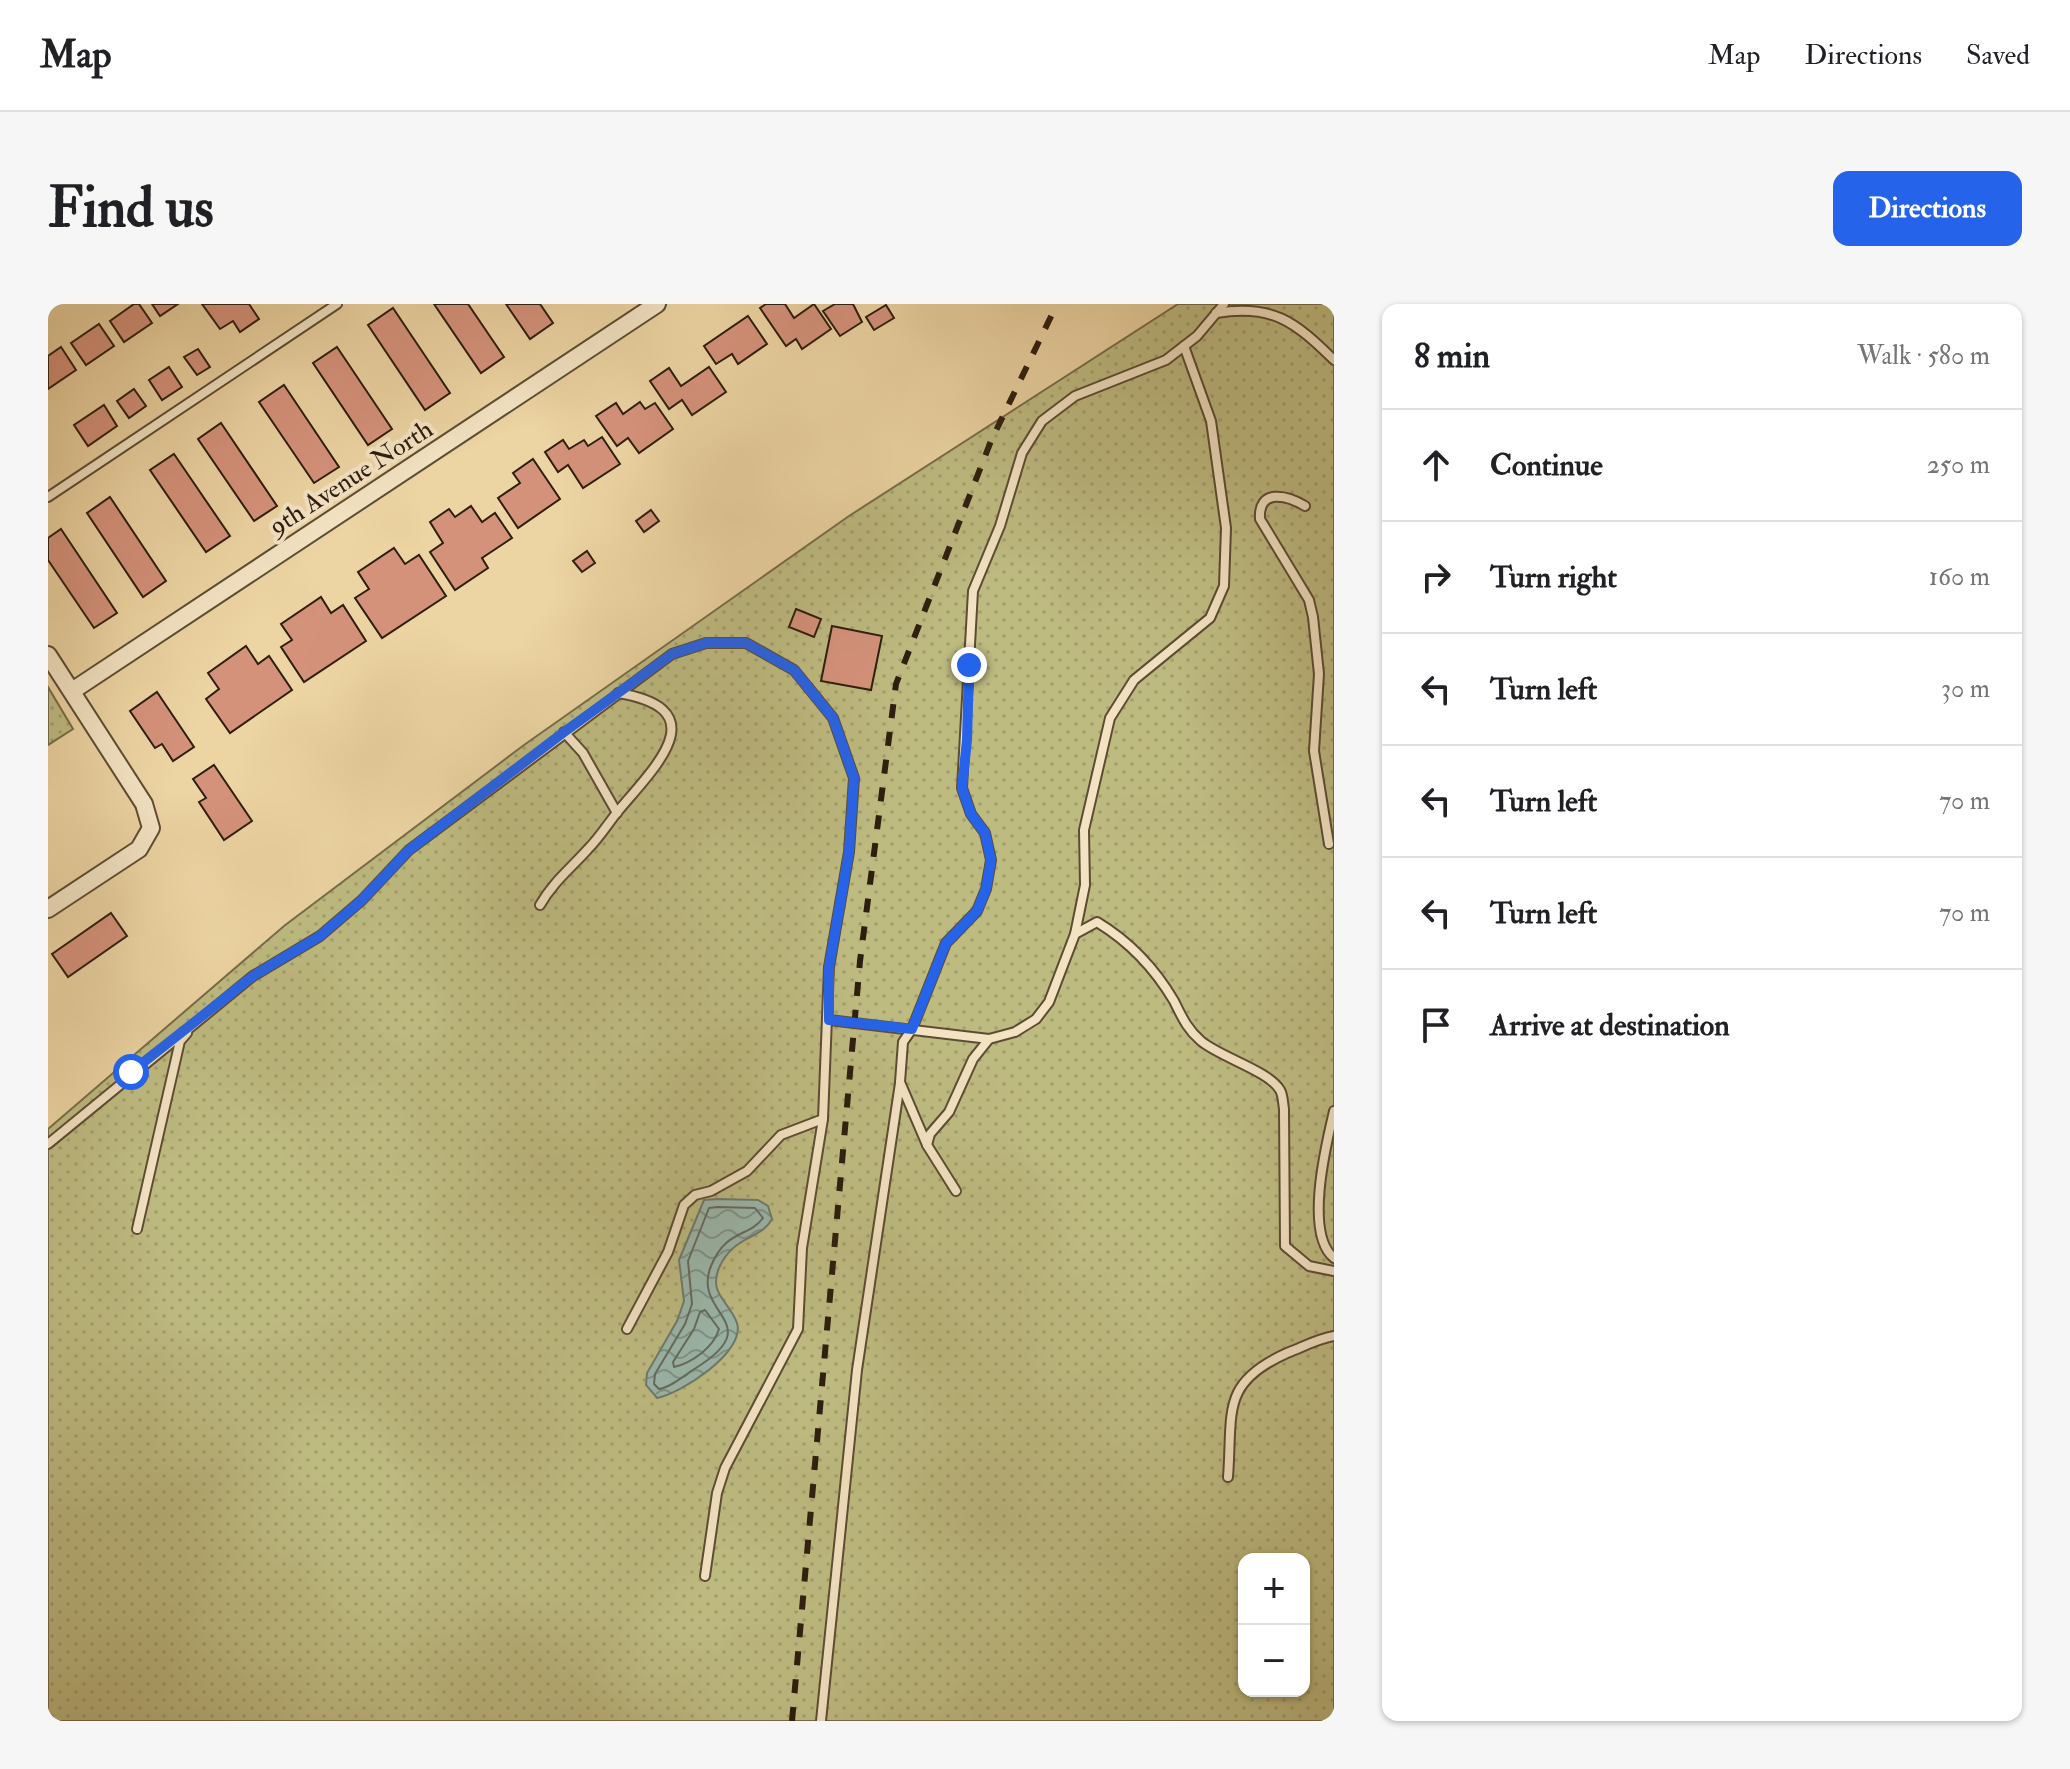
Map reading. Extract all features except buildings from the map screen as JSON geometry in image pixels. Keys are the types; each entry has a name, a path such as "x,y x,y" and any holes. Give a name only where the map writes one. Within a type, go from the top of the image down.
{"street":[{"name":"9th Avenue North","path":"72,691 657,304"},
{"path":"48,655 144,804 151,828 139,849 48,909"}],"lane":[{"path":"48,497 337,304"},
{"path":"821,1721 857,1370 900,1082 903,1042 912,1029 946,943 977,911 986,889 991,860 985,833 971,814 962,788 973,591 1000,526 1022,453 1042,421 1075,396 1114,378 1142,371 1184,346 1224,304"},
{"path":"1215,313 1244,308 1281,315 1334,360"},
{"path":"829,1020 989,1039 1015,1032 1036,1019 1059,981 1075,934 1085,885 1084,830 1110,718 1134,680 1210,618 1224,586 1226,528 1211,421 1184,346"},
{"path":"1305,506 1283,494 1274,495 1264,502 1260,519 1309,600 1313,617 1319,674 1314,751 1329,844"},
{"path":"48,1144 253,976 320,936 362,900 409,850 672,654 706,643 746,643 794,670 833,718 854,778 849,852 829,967 823,1119 802,1248 798,1329 763,1401 734,1446 725,1468 717,1493 705,1576"},
{"path":"540,905 552,883 588,850 656,769 670,741 671,730 667,718 654,701 618,693"},
{"path":"564,732 583,753 617,813"},
{"path":"1075,934 1097,922 1124,939 1143,957 1173,1000 1186,1027 1205,1044 1267,1078 1280,1090 1284,1109 1285,1246 1309,1266 1334,1271"},
{"path":"137,1229 180,1041 193,1025"},
{"path":"927,1145 930,1134 949,1112 973,1059 989,1039"},
{"path":"900,1082 927,1145 956,1191"},
{"path":"1334,1111 1318,1210 1320,1234 1334,1258"},
{"path":"627,1329 668,1252 684,1205 695,1195 711,1191 747,1171 781,1135 823,1119"},
{"path":"1228,1477 1234,1402 1240,1384 1254,1370 1272,1360 1334,1336"}],"shaded area":[{"path":"1178,304 1334,304 1334,1721 48,1721 48,1129 284,926 524,745 849,516"},
{"path":"48,687 73,729 48,745"}],"water":[{"path":"704,1200 758,1200 768,1206 772,1219 761,1231 732,1249 716,1277 718,1291 737,1323 737,1334 732,1346 709,1370 680,1389 657,1398 646,1385 647,1373 677,1321 684,1301 679,1260"}],"railway":[{"path":"792,1721 860,961 896,684 991,441 1057,304"}],"route":[{"path":"131,1072 253,976 320,936 362,900 409,850 564,732 672,654 706,643 746,643 794,670 833,718 854,778 849,852 829,967 829,1020 912,1029 946,943 977,911 986,889 991,860 985,833 971,814 962,788 969,665"}]}
